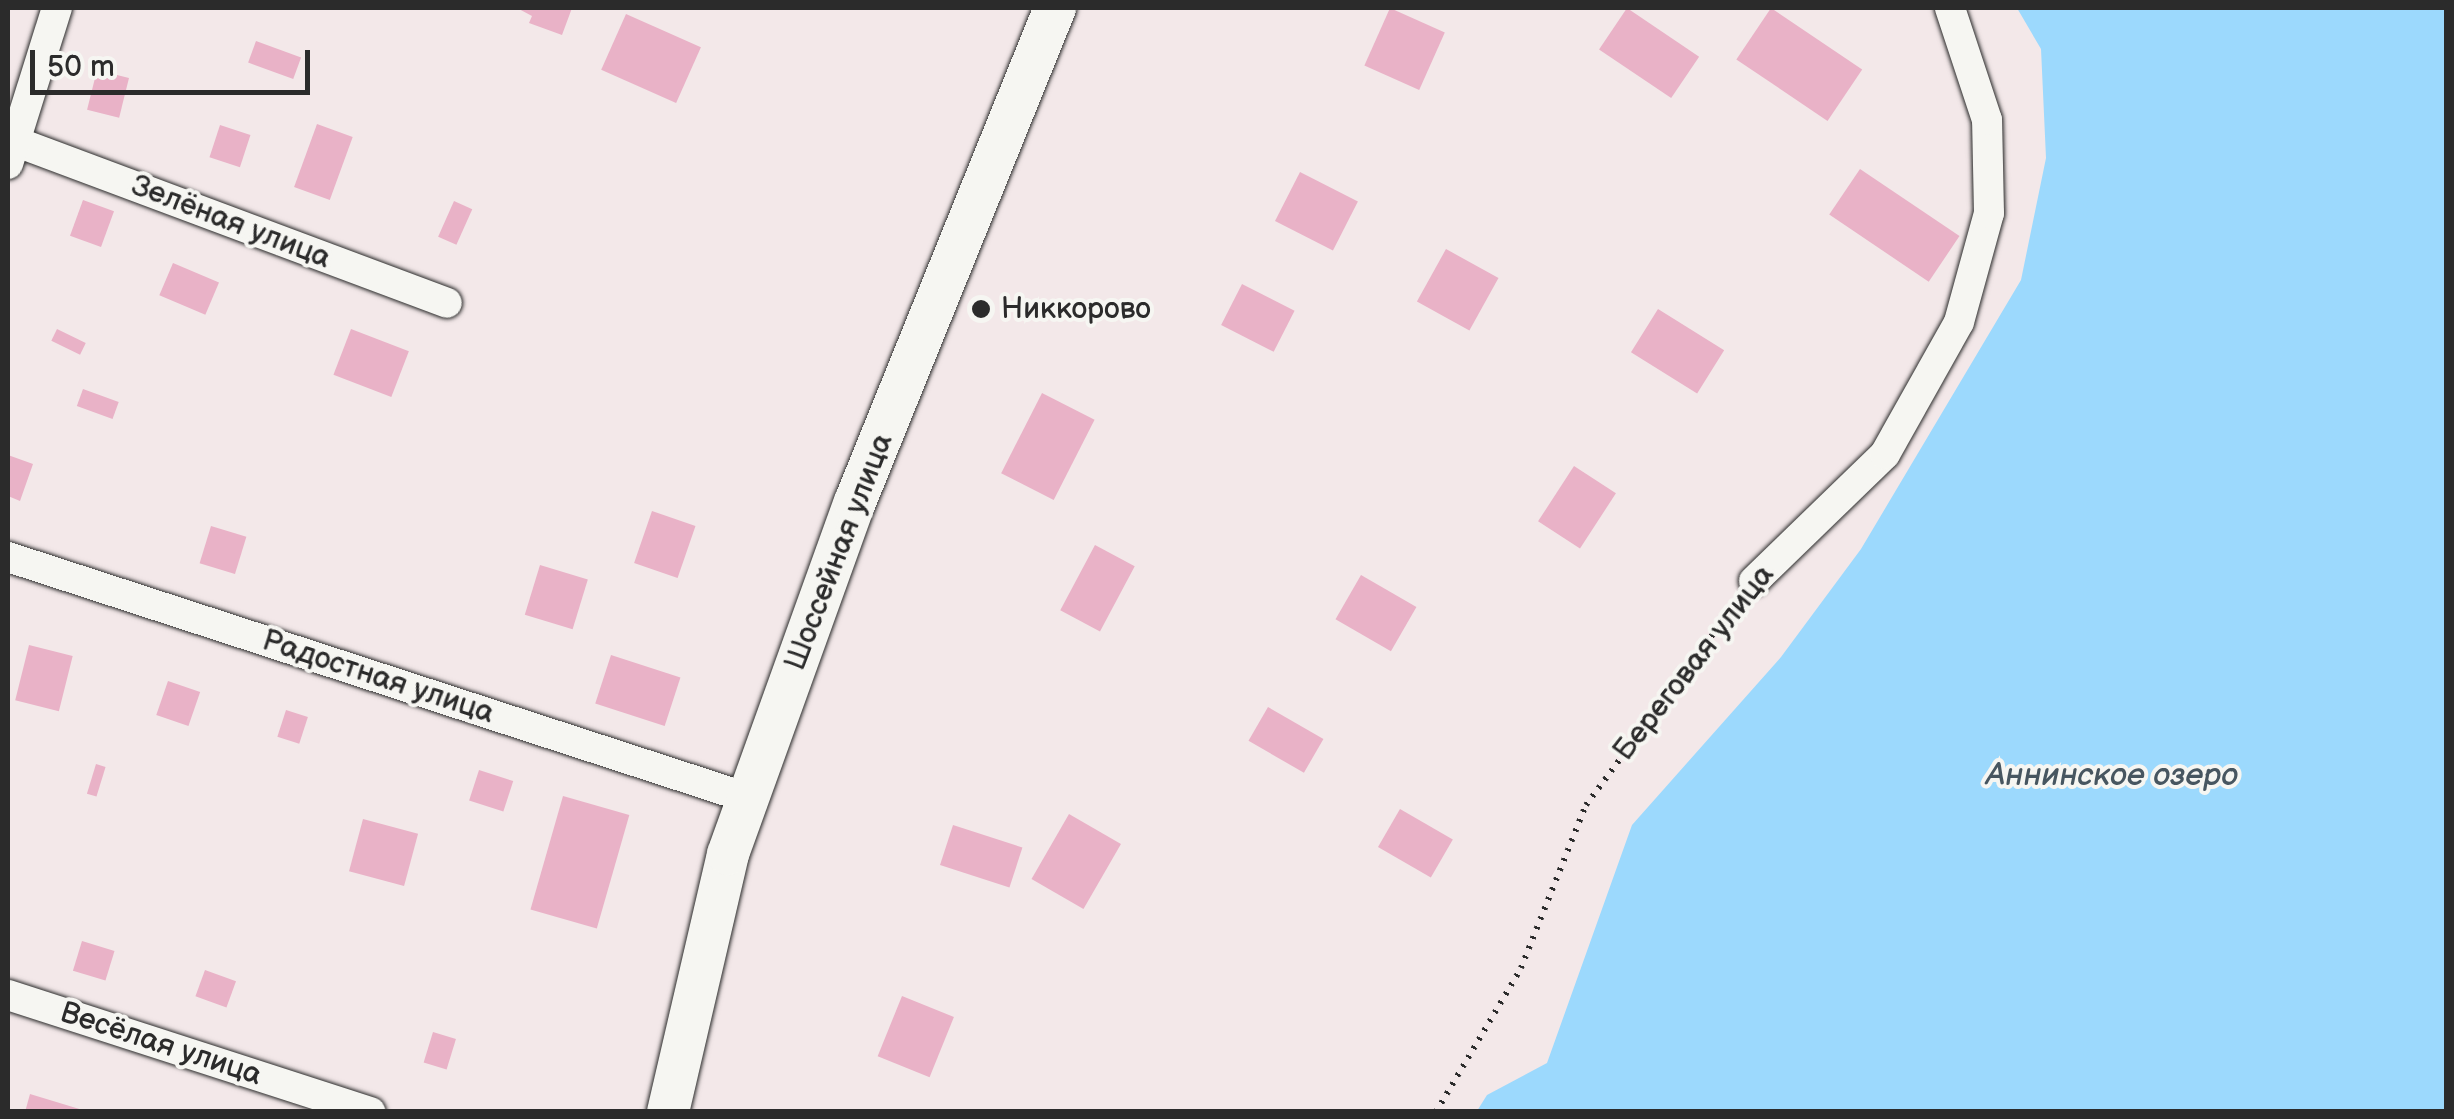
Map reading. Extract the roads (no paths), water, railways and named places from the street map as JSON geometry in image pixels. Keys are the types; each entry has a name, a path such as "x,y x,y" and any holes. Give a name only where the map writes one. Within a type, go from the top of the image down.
{"main road":[{"name":"Шоссейная улица","path":"668,1112 748,798 855,502 1054,8"}],"street":[{"path":"11,153 57,8"},
{"name":"Береговая улица","path":"1754,581 1885,454 1959,322 1989,213 1987,120 1950,8"},
{"name":"Зелёная улица","path":"11,153 447,302"},
{"name":"Радостная улица","path":"8,556 748,798"},
{"name":"Весёлая улица","path":"8,995 371,1112"}],"water":[{"name":"Аннинское озеро","path":"2017,8 2446,8 2446,1111 1477,1111 1487,1095 1547,1063 1632,825 1781,657 1861,549 2021,280 2046,158 2041,49"}],"place":[{"name":"Никкорово","path":"981,309"}]}
